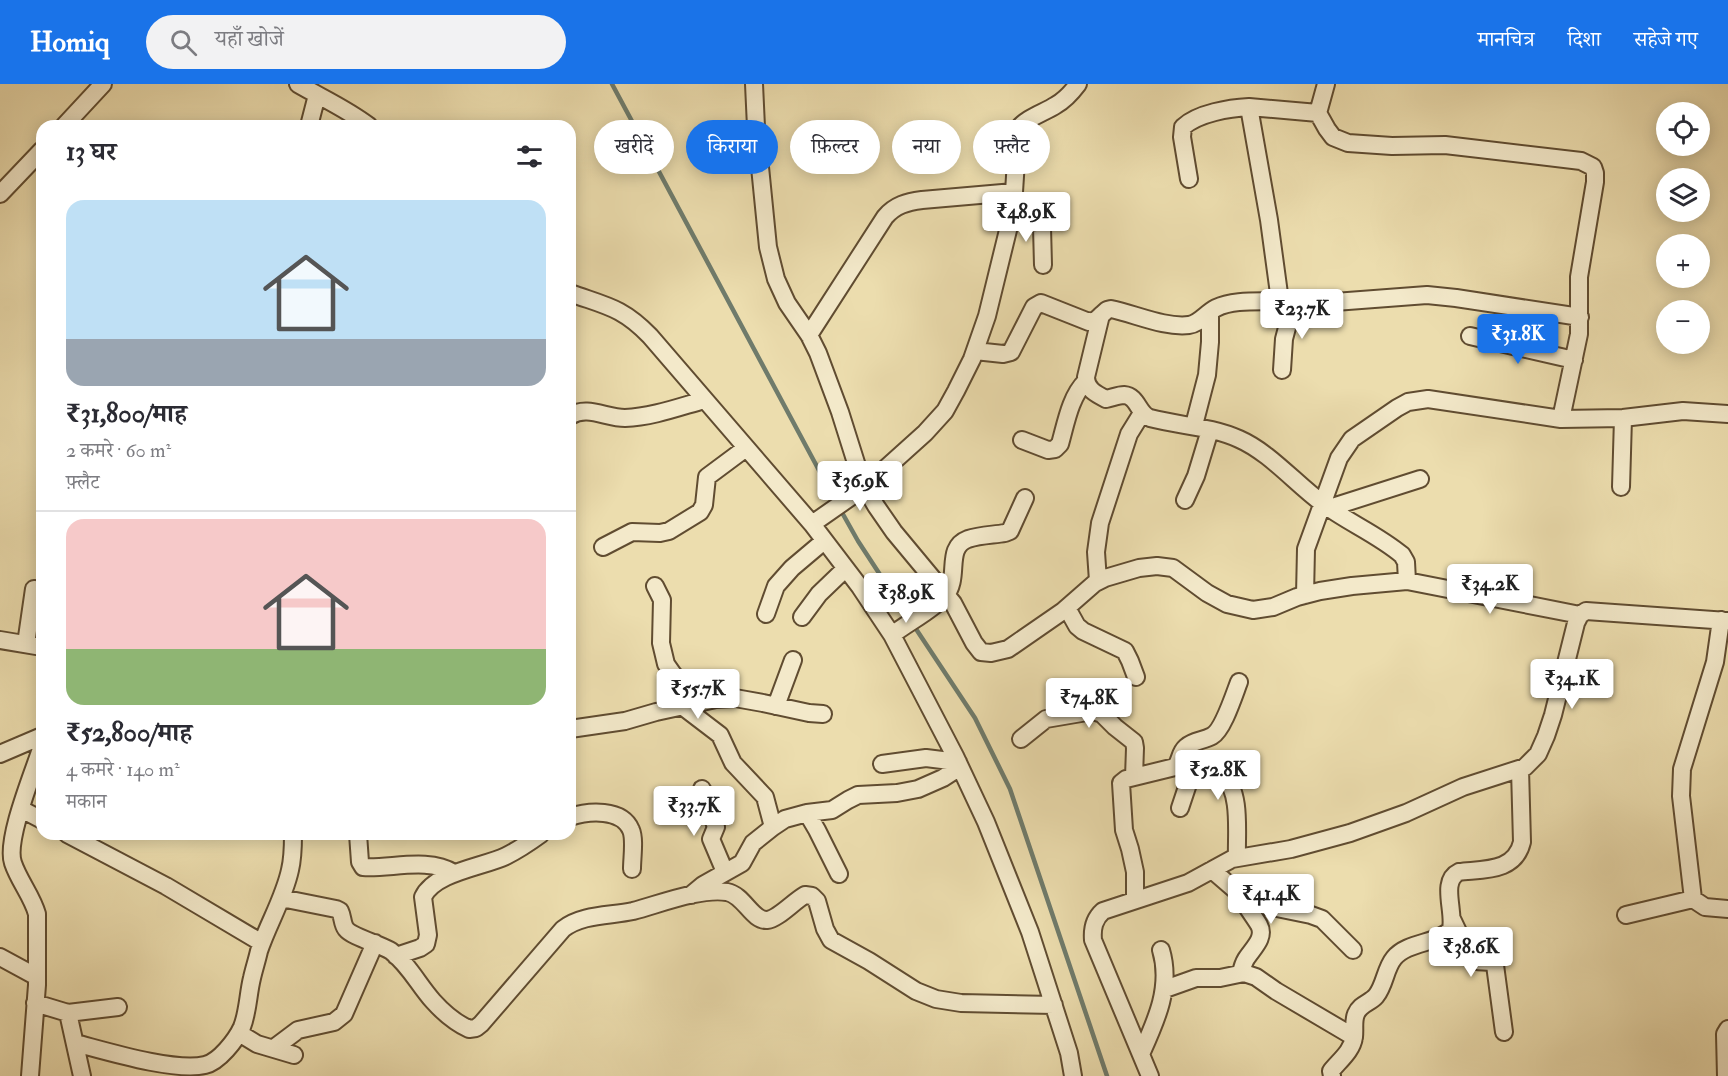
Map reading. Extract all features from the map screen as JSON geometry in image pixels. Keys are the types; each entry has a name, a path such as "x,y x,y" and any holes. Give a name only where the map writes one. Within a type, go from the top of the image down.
{"street":[{"path":"70,120 103,84"},
{"path":"298,84 362,120"},
{"path":"754,84 768,247 776,279 783,295 818,353 840,412 860,489 876,506 940,600 953,603 981,652 999,652 1008,649 1067,609 1098,581 1138,568 1173,568 1207,593 1227,604 1241,608 1262,610 1305,595 1352,585 1407,581 1580,615"},
{"path":"815,522 860,489 935,423 945,411 975,351 987,316 1010,219 1018,129 1024,123 1056,106 1078,84"},
{"path":"1326,84 1318,112 1333,136 1348,143 1392,146 1445,145 1581,161 1593,167 1595,182 1579,277 1579,334 1561,418"},
{"path":"310,120 316,95"},
{"path":"1189,179 1182,137 1183,127 1193,120 1230,108 1249,107 1318,112"},
{"path":"1249,107 1269,220 1287,303 1282,370"},
{"path":"0,194 36,158"},
{"path":"809,335 885,217 894,208 908,202 922,200 1014,192"},
{"path":"1010,219 1041,225 1043,265"},
{"path":"576,295 613,307 636,322 746,448 815,522 824,541 845,569 898,630 986,822 1026,921 1069,1053 1072,1076"},
{"path":"975,351 1003,354 1011,352 1034,307 1041,303 1089,322 1112,309 1186,326 1193,324 1215,308 1232,303 1287,303 1427,295 1580,317"},
{"path":"1185,500 1196,476 1210,342 1210,312"},
{"path":"1022,440 1048,450 1058,447 1074,399 1086,381 1101,315"},
{"path":"1470,336 1574,360"},
{"path":"1086,381 1092,390 1106,399 1121,395 1130,397 1137,403 1142,413 1149,418 1233,436 1252,446 1326,506 1402,555 1406,562 1407,581"},
{"path":"1305,595 1306,549 1326,506 1339,458 1352,439 1408,402 1428,399 1561,418 1623,418 1683,411 1728,414"},
{"path":"576,413 584,411 608,417 627,418 661,412 704,400"},
{"path":"1098,581 1096,552 1100,524 1129,434 1142,413"},
{"path":"1621,487 1623,418"},
{"path":"603,547 632,532 669,531 700,512 704,505 707,477 746,448"},
{"path":"1326,506 1420,479"},
{"path":"898,630 940,600 953,581 954,554 958,545 970,538 1010,531 1025,498"},
{"path":"766,614 776,586 792,568 824,541"},
{"path":"802,617 819,594 845,569"},
{"path":"655,586 662,600 661,643 666,664 686,688 689,705 720,735 732,763 765,797 773,826"},
{"path":"0,640 34,646 34,589"},
{"path":"1067,609 1077,626 1083,631 1125,651 1136,677"},
{"path":"1150,1076 1094,940 1092,932 1098,916 1103,911 1188,883 1237,858 1291,849 1350,833 1406,813 1463,787 1520,769 1533,760 1546,736 1575,627 1580,615 1586,611 1724,621 1715,662 1682,769 1681,796 1693,899 1705,907 1728,909"},
{"path":"776,706 793,660"},
{"path":"1135,900 1135,872 1124,830 1120,786 1122,780 1174,767 1180,761 1186,747 1218,732 1239,682"},
{"path":"576,728 625,721 716,699 735,698 824,714"},
{"path":"1021,739 1046,719 1089,711 1097,712 1134,742 1134,777"},
{"path":"0,754 36,739"},
{"path":"1182,753 1225,777 1233,791 1237,858"},
{"path":"882,764 926,758 959,764"},
{"path":"1180,808 1189,781 1201,763"},
{"path":"691,896 703,885 742,863 753,843 785,819 832,810 858,795 897,793 918,789 943,778 959,764"},
{"path":"30,1076 37,976 37,914 13,864 11,853 14,831 36,768"},
{"path":"1332,1076 1331,1071 1348,1052 1354,1037 1354,1019 1358,1010 1378,994 1395,956 1409,947 1451,929 1449,885 1453,875 1459,872 1502,866 1512,862 1520,850 1522,842 1520,769"},
{"path":"702,789 716,827 711,839 725,872"},
{"path":"21,809 36,817"},
{"path":"576,816 602,812 626,822 632,836 632,868"},
{"path":"807,813 839,874"},
{"path":"78,840 166,886 262,943"},
{"path":"75,1043 179,1071 206,1070 239,1033 243,1024 252,976 262,943 290,872 293,840"},
{"path":"358,840 360,862 363,867 397,864 431,866 446,868 454,873"},
{"path":"396,956 426,944 428,934 423,897 429,888 454,873 506,856 532,840"},
{"path":"1212,870 1241,895 1257,904 1322,919 1353,950"},
{"path":"281,898 336,909 342,915 346,929 381,945 396,956 407,966 440,1008 464,1027 473,1029 481,1023 570,923 715,892 736,894 757,917 764,920 776,916 805,895 812,896 817,901 825,929 831,940 916,991 950,1002 1054,1005"},
{"path":"1241,895 1262,932 1260,940 1244,963 1241,973"},
{"path":"1626,915 1693,899"},
{"path":"1452,919 1471,959 1491,962 1495,965 1504,1032"},
{"path":"274,1048 298,1030 334,1022 344,1014 375,943"},
{"path":"1141,1054 1155,1022 1165,989 1161,950"},
{"path":"0,957 37,976"},
{"path":"1165,989 1196,978 1220,978 1244,973 1256,977 1354,1037"},
{"path":"35,1003 68,1013 118,1007"},
{"path":"68,1013 82,1076"},
{"path":"1726,1076 1725,1034 1728,1029"},
{"path":"239,1033 257,1044 294,1054"}],"waterway":[{"path":"612,84 836,502"},
{"path":"840,509 909,619"},
{"path":"914,626 975,718 1010,789 1107,1076"}]}
